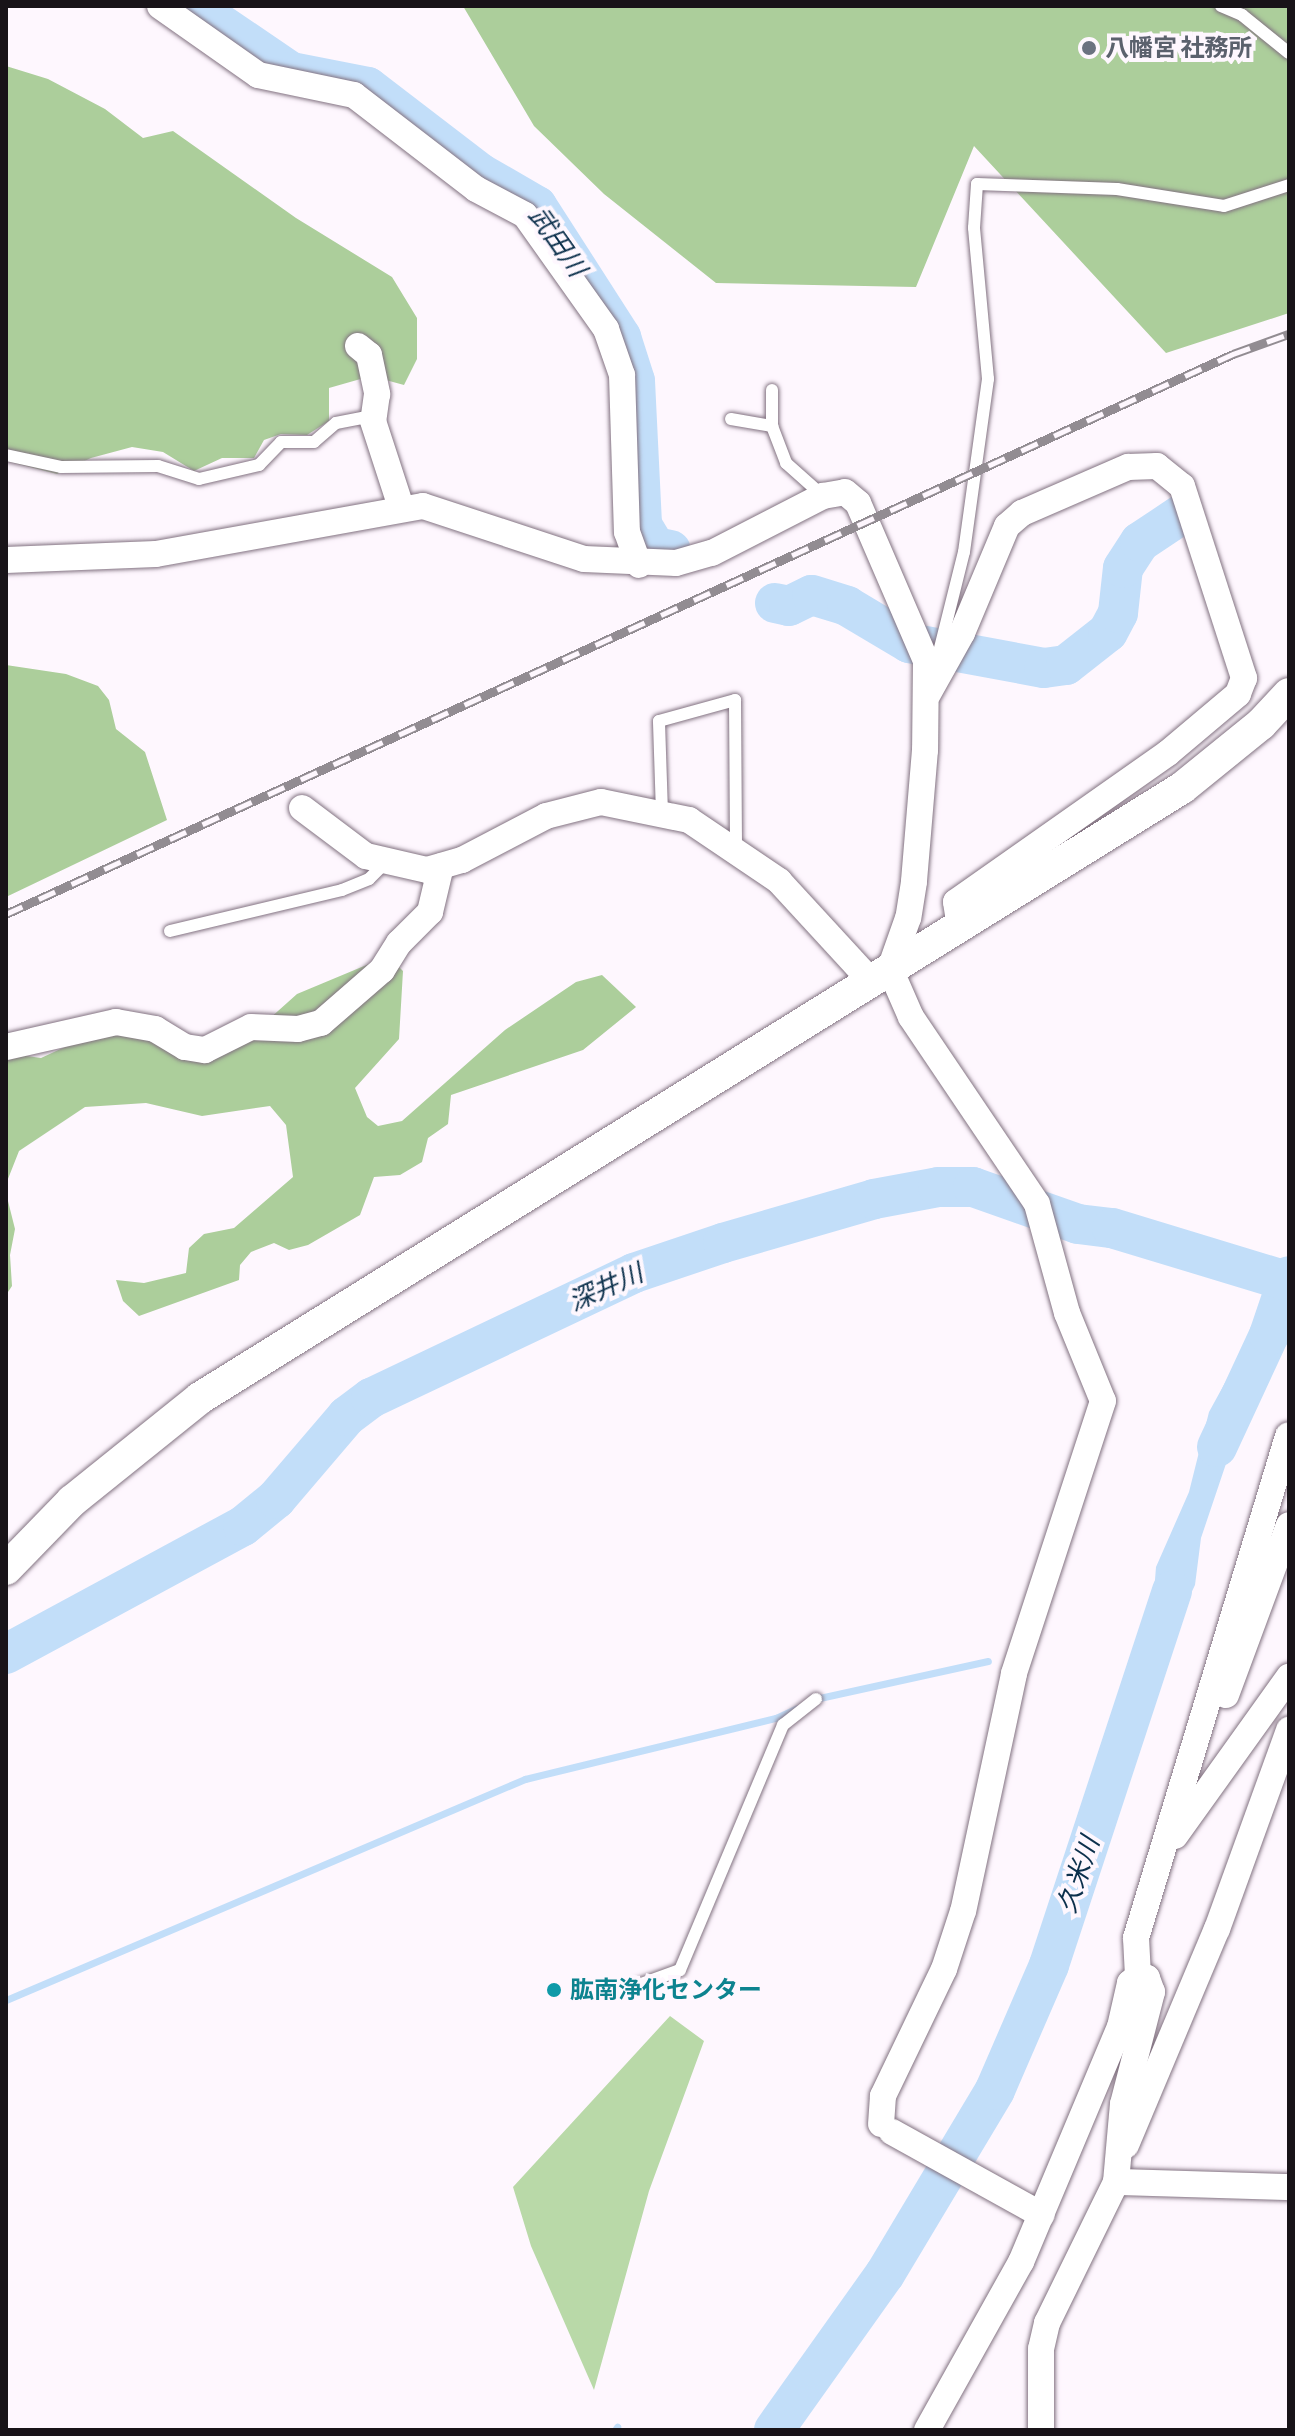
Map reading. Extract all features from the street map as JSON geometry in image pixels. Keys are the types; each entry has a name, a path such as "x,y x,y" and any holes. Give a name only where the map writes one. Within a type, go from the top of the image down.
{"street":[{"path":"160,6 258,75 354,95 476,189 525,215 606,329 622,375 627,532 639,565"},
{"path":"358,346 369,355 374,373 373,416 401,507"},
{"path":"928,694 962,633 1007,526 1022,513 1128,467 1157,466 1182,486 1244,678 1238,694 1168,753 956,902 960,928"},
{"path":"6,560 156,554 401,507 454,515 584,559 639,565 676,563 712,553 823,496 845,492 858,503 917,633 928,694 914,882 880,975"},
{"path":"6,1569 72,1501 200,1398 1182,788 1261,724 1289,694"},
{"path":"302,808 366,856 427,870 546,816 601,802 689,820 779,881 880,975 1037,1204 1067,1313 1103,1401 1014,1674 963,1911 944,1969 883,2096 886,2128 1031,2209"},
{"path":"6,1047 116,1022 155,1029 185,1047 205,1050 251,1027 298,1029 321,1023 382,970 399,943 430,912 441,866"},
{"path":"1138,1976 1136,1938 1288,1436"},
{"path":"1136,1938 1289,1525"},
{"path":"1173,1839 1289,1677"},
{"path":"1121,2156 1211,1943 1289,1730"},
{"path":"1041,2430 1041,2349 1047,2323 1116,2182 1121,2156 1123,2104 1152,1992 1147,1978 1138,1976"},
{"path":"927,2430 1120,2027 1130,1983 1138,1976"},
{"path":"1116,2182 1289,2187"}],"lane":[{"path":"1221,6 1242,15 1289,53"},
{"path":"928,694 964,552 982,441 988,379 974,228 977,184 1117,189 1224,206 1289,185"},
{"path":"772,390 772,426 786,463 823,496"},
{"path":"6,455 61,467 158,466 199,479 259,465 281,442 314,442 336,423 373,416"},
{"path":"731,419 772,426"},
{"path":"662,813 659,721 735,700 736,849"},
{"path":"170,931 342,890 369,879 386,862"},
{"path":"630,1988 680,1970 783,1725 816,1699"}],"green space":[{"path":"463,6 1289,6 1289,313 1166,353 974,146 916,287 716,283 604,194 534,126"},
{"path":"6,66 48,79 105,109 143,138 173,131 296,218 392,277 417,318 417,359 404,385 371,376 329,388 329,421 307,435 281,434 264,440 254,458 222,458 194,471 163,452 132,447 91,458 57,474 6,461"},
{"path":"6,665 66,674 98,686 109,700 116,729 145,752 167,820 6,897"},
{"path":"388,956 403,971 399,1039 355,1088 367,1117 378,1126 402,1121 505,1030 576,982 602,975 636,1007 583,1050 451,1095 448,1124 428,1138 422,1162 400,1175 374,1177 360,1215 308,1245 289,1250 274,1243 251,1252 240,1265 239,1280 139,1316 123,1301 116,1280 144,1283 186,1273 189,1248 204,1234 234,1228 293,1177 286,1125 270,1106 202,1116 146,1103 85,1107 19,1151 6,1184 6,1053 41,1058 95,1033 128,1030 181,1054 259,1028 297,994"},
{"path":"6,1193 15,1229 10,1255 12,1286 6,1295"},
{"path":"670,2016 704,2041 649,2191 594,2390 531,2246 513,2187"}],"water":[{"path":"1233,1254 1285,1262 1289,1256 1289,1294 1236,1375 1246,1423 1242,1437 1235,1437 1201,1538 1195,1585 1163,1652 1151,1630 1156,1567 1189,1492 1209,1412 1271,1299 1225,1273"}],"waterway":[{"name":"武田川","path":"194,6 291,72 368,87 480,173 537,206 621,337 635,381 642,525 655,547 671,550"},
{"name":"武田川","path":"775,603 789,606 812,595 847,606 909,643 1044,668 1066,665 1108,632 1118,613 1123,568 1140,542 1182,514"},
{"name":"深井川","path":"6,1654 243,1526 276,1499 347,1416 371,1398 634,1273 723,1243 874,1199 938,1187 973,1187 1078,1224 1112,1228 1280,1279"},
{"name":"久米川","path":"1217,1447 1269,1335 1289,1276"},
{"name":"久米川","path":"774,2430 885,2274 995,2090 1049,1965 1172,1591"},
{"path":"815,1699 988,1661"},
{"path":"6,2000 525,1779 776,1718 797,1708"}],"railway":[{"path":"6,914 1233,354 1289,334"}],"place":[{"name":"八幡宮 社務所","path":"1089,48"},
{"name":"肱南浄化センター","path":"554,1990"}]}
